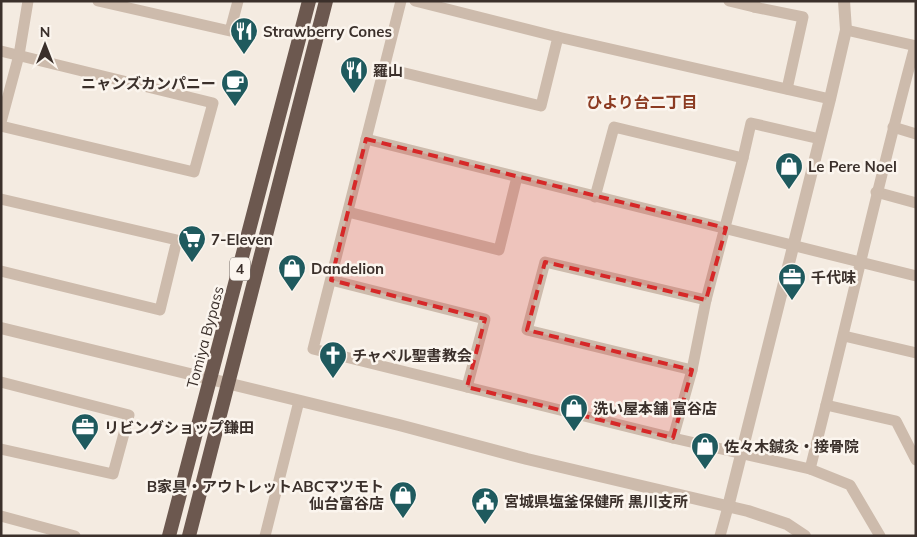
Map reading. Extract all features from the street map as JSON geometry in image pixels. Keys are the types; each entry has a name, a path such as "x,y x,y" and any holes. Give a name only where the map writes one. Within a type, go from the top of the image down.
{"highway":[{"name":"Tomiya Bypass","path":"169,536 309,1"},
{"name":"4","path":"189,536 326,1"}],"street":[{"path":"1,122 19,55 28,1"},
{"path":"98,1 230,31 238,1"},
{"path":"401,1 313,349 673,438 810,469 850,486 880,536"},
{"path":"415,1 830,99"},
{"path":"729,1 755,4 803,17 787,89"},
{"path":"720,536 742,454 846,30 844,1"},
{"path":"810,469 844,336 876,192 915,46 846,30"},
{"path":"384,68 540,106 558,36"},
{"path":"1,51 213,103 194,172 1,126"},
{"path":"673,438 692,370 706,300 726,228 751,123 820,139"},
{"path":"594,197 614,127 743,158"},
{"path":"893,127 916,134"},
{"path":"366,139 594,197 794,244 916,276"},
{"path":"348,212 499,250 517,177"},
{"path":"876,192 916,203"},
{"path":"1,199 177,240 160,310 1,271"},
{"path":"692,370 527,330 545,262 706,300"},
{"path":"331,280 486,319 467,387"},
{"path":"1,328 769,517 787,524 805,536"},
{"path":"844,336 916,353"},
{"path":"1,382 130,416 113,474 1,448"},
{"path":"265,536 299,401"},
{"path":"826,405 896,421 916,460"},
{"path":"1,516 75,536"}],"highlighted area":[{"path":"366,139 726,228 706,300 545,262 527,330 692,370 673,438 467,387 485,319 331,280"}],"place":[{"name":"Strawberry Cones","path":"244,55"},
{"name":"羅山","path":"354,94"},
{"name":"ニャンズカンパニー","path":"235,107"},
{"name":"Le Pere Noel","path":"789,190"},
{"name":"7-Eleven","path":"192,263"},
{"name":"Dandelion","path":"292,292"},
{"name":"千代味","path":"792,301"},
{"name":"チャペル聖書教会","path":"333,379"},
{"name":"洗い屋本舗 富谷店","path":"574,432"},
{"name":"リビングショップ鎌田","path":"85,451"},
{"name":"佐々木鍼灸・接骨院","path":"705,470"},
{"name":"B家具・アウトレットABCマツモト 仙台富谷店","path":"403,519"},
{"name":"宮城県塩釜保健所 黒川支所","path":"485,525"}],"district":[{"name":"ひより台二丁目","path":"642,102"}]}
